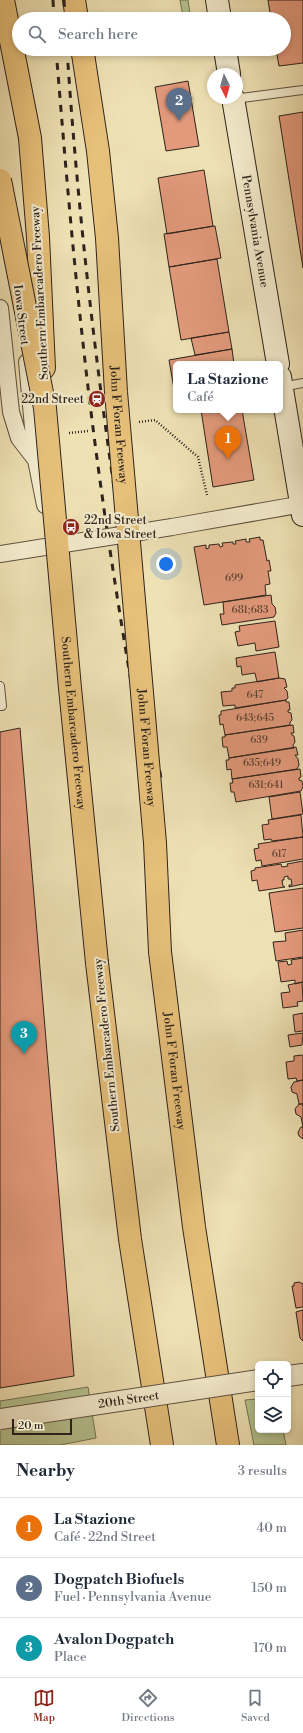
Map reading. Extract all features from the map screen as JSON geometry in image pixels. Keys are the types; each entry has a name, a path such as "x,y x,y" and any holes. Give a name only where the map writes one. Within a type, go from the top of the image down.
{"highway":[{"name":"Southern Embarcadero Freeway","path":"3,0 12,46"},
{"path":"75,0 77,12"},
{"name":"Southern Embarcadero Freeway","path":"14,56 30,138 38,238 45,408 70,688 98,963 130,1239 162,1445"},
{"name":"John F Foran Freeway","path":"84,56 98,151 107,238 116,392 155,843 160,952 193,1219 228,1445"},
{"path":"0,180 45,408"}],"main road":[{"path":"217,0 219,12"},
{"path":"226,56 228,68"},
{"name":"Pennsylvania Avenue","path":"234,104 277,361"},
{"path":"283,394 302,508"}],"street":[{"name":"Iowa Street","path":"0,170 23,319 36,460 58,545"},
{"name":"Iowa Street","path":"0,308 11,412 19,438 36,460"},
{"path":"0,554 172,526 302,508"},
{"path":"291,1376 303,1374"},
{"name":"20th Street","path":"0,1419 255,1380"}],"lane":[{"path":"243,98 303,90"},
{"path":"283,382 303,384"},
{"path":"0,686 2,706 0,706"}],"path":[{"path":"133,423 155,420 198,457 207,495"}],"green space":[{"path":"180,0 188,0 190,12 182,12"},
{"path":"88,1387 96,1438 60,1445 0,1445 0,1401"},
{"path":"255,1399 255,1433 284,1433 286,1445 254,1445 245,1400"}],"building":[{"path":"268,0 303,0 303,63 279,66 277,56 291,56 291,12 270,12"},
{"path":"188,81 199,146 166,151 155,87"},
{"path":"303,112 303,268 279,116"},
{"path":"204,170 213,226 167,234 158,178"},
{"path":"215,226 221,258 169,267 164,234"},
{"path":"217,259 229,332 181,340 169,267"},
{"path":"229,332 232,349 195,355 191,338"},
{"path":"232,349 234,361 173,361 173,383 169,360"},
{"path":"201,413 243,413 254,480 213,487"},
{"path":"260,537 260,540 263,540 267,561 269,560 271,571 268,571 270,584 265,585 266,595 204,605 194,547 206,545 206,549 209,548 209,545 219,544 220,547 223,546 222,543 233,542 233,544 236,544 235,541 246,539 246,542 250,542 249,539"},
{"path":"271,595 272,604 275,607 276,613 274,617 222,625 220,614 224,614 223,602"},
{"path":"275,621 279,647 256,651 255,643 238,646 235,632 240,631 239,626"},
{"path":"275,652 279,678 257,682 255,673 242,675 241,666 237,667 236,658"},
{"path":"279,678 285,679 287,687 284,688 287,691 288,698 286,700 235,708 235,705 223,706 221,692 232,691 232,688 235,688 235,685"},
{"path":"286,700 286,702 289,702 290,710 288,710 288,712 291,713 292,720 290,725 225,735 223,724 220,725 219,715 221,715 221,711"},
{"path":"293,725 294,733 291,733 294,736 294,748 229,758 227,747 223,747 222,737 225,737 225,735"},
{"path":"20,728 74,1376 0,1388 0,732"},
{"path":"296,747 298,755 295,755 298,759 299,765 297,769 232,779 231,769 227,770 226,760 229,760 229,758"},
{"path":"300,769 301,777 299,780 302,781 303,787 301,791 236,802 234,792 231,792 230,783 233,783 232,779"},
{"path":"300,792 303,814 272,819 269,797"},
{"path":"301,815 303,837 272,841 271,839 264,840 262,825 269,824 268,820"},
{"path":"303,837 303,859 262,866 261,860 256,861 254,849 259,848 258,844"},
{"path":"303,861 303,884 289,887 289,885 292,885 291,879 288,879 288,876 284,877 284,880 282,880 283,886 285,887 259,891 257,880 252,881 251,871 255,870 255,868 281,864 282,867 288,866 287,864"},
{"path":"303,888 303,928 275,932 269,893"},
{"path":"303,930 303,957 276,961 273,942 286,941 285,933"},
{"path":"303,958 303,982 295,984 295,980 281,982 278,962 287,961 288,965 292,964 291,960"},
{"path":"302,982 303,1001 297,1002 298,1006 283,1008 281,993 290,992 288,985"},
{"path":"303,1013 303,1031 295,1032 293,1015"},
{"path":"303,1033 302,1045 290,1047 288,1035"},
{"path":"303,1055 303,1080 297,1081 296,1078 288,1079 286,1062 294,1061 294,1056"},
{"path":"303,1080 303,1104 299,1104 297,1094 292,1092 291,1087 294,1082"},
{"path":"299,1104 303,1104 303,1127 301,1117 296,1114 295,1109"},
{"path":"301,1127 303,1127 303,1139 299,1136 298,1132"},
{"path":"299,1282 303,1284 303,1307 296,1308 292,1286 294,1286 294,1283"},
{"path":"303,1310 303,1341 300,1338 296,1312"}],"railway":[{"path":"53,0 54,12"},
{"path":"64,0 65,12"},
{"path":"57,56 79,306 96,454 112,565 149,786"},
{"path":"68,56 83,234 104,418 131,601 162,784"}],"place":[{"name":"Dogpatch Biofuels","path":"179,121"},
{"name":"22nd Street","path":"97,399"},
{"name":"La Stazione","path":"228,459"},
{"name":"22nd Street & Iowa Street","path":"71,527"},
{"name":"Avalon Dogpatch","path":"24,1054"}]}
